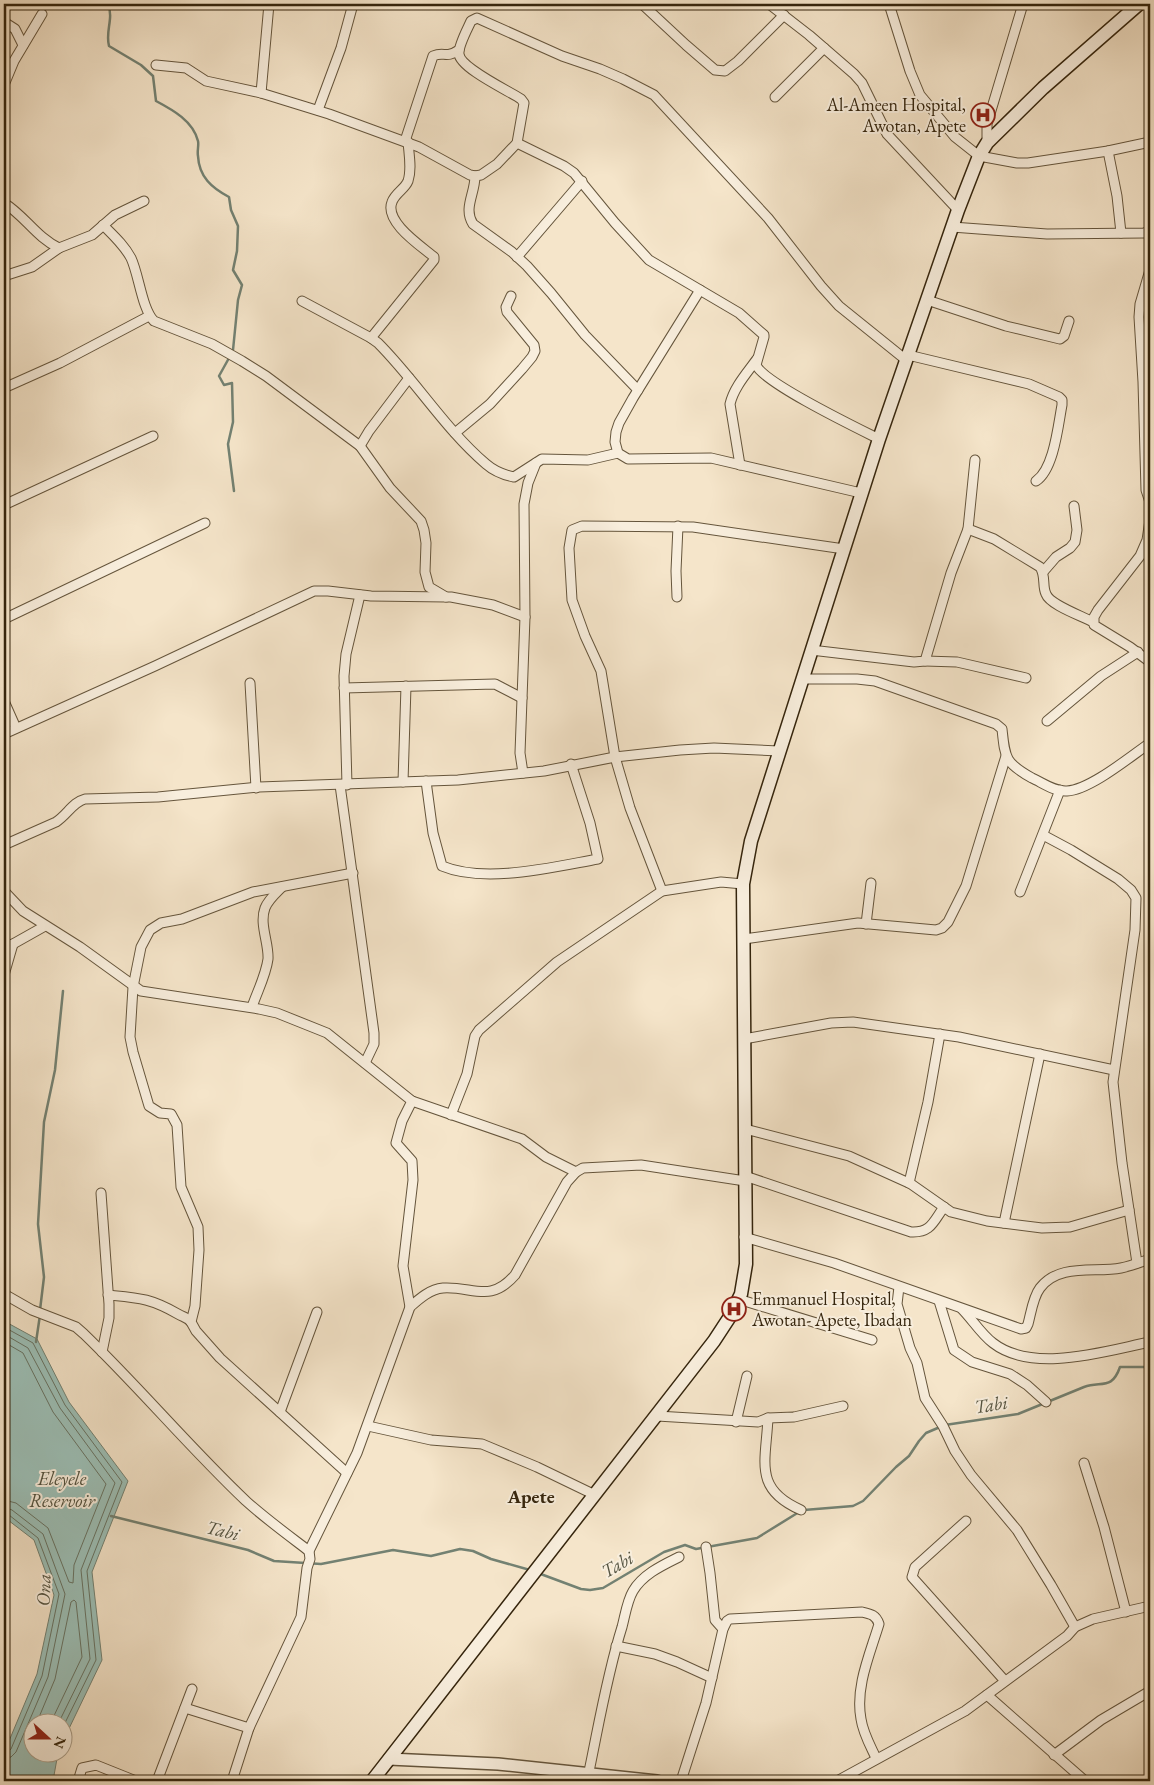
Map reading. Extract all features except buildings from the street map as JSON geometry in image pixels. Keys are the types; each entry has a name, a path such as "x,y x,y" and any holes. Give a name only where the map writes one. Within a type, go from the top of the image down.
{"main road":[{"path":"372,1781 388,1758 539,1569 714,1341 731,1315 738,1299 746,1264 744,1237 743,884 750,841 879,439 958,210 979,156 987,143 1043,88 1139,4"}],"street":[{"path":"261,94 269,4"},
{"path":"318,110 341,48 353,4"},
{"path":"642,4 715,70 725,70 738,61 784,15"},
{"path":"769,4 824,48 862,83 887,134 958,210"},
{"path":"889,4 910,71 920,95 955,137 979,156 1017,163 1028,163 1108,151 1150,142"},
{"path":"987,143 986,124 1023,4"},
{"path":"4,85 14,61 42,14"},
{"path":"156,65 184,68 206,81 318,110 419,147 475,176 481,175 498,164 517,142 524,103 521,98 468,67 460,58 459,50 471,21 477,18 562,56 615,76 654,95 768,218 839,306 907,358 1029,384 1059,397 1062,400 1062,406 1052,451 1047,467 1036,482"},
{"path":"4,22 15,29 23,45"},
{"path":"775,97 824,48"},
{"path":"371,338 404,300 434,260 434,257 410,237 395,221 391,214 392,203 406,186 408,180 410,172 406,142 433,56 439,54 449,56 459,50"},
{"path":"517,142 564,166 582,181 615,223 649,260 739,313 764,335 756,365 757,368 823,410 879,439"},
{"path":"1108,151 1117,196 1121,233"},
{"path":"475,176 475,185 468,210 473,224 517,257 551,293 585,335 638,390"},
{"path":"517,257 582,181"},
{"path":"4,276 32,266 59,248 92,235 114,215 144,201"},
{"path":"4,203 59,248"},
{"path":"103,225 122,244 132,259 149,316 154,321 212,344 242,360 360,446 384,482 422,521 426,543 426,576 429,587 446,597"},
{"path":"952,228 1047,234 1150,232"},
{"path":"1150,270 1140,304 1139,317 1147,402 1146,490 1150,502"},
{"path":"700,290 638,390 616,432 615,442 618,453 628,459 711,458 861,493"},
{"path":"455,433 490,404 522,369 535,351 534,345 507,312 506,307 510,296"},
{"path":"927,300 1006,326 1060,339 1064,336 1069,321"},
{"path":"302,301 371,338 389,354 455,433 486,464 506,475 518,476 542,459 588,460 618,453"},
{"path":"4,388 60,363 149,316"},
{"path":"1140,340 1150,341"},
{"path":"740,465 730,404 744,376 758,357"},
{"path":"360,446 409,378"},
{"path":"4,505 153,436"},
{"path":"924,661 951,573 968,529 974,460"},
{"path":"523,773 520,752 525,618 524,504 528,483 536,463"},
{"path":"1043,572 1056,557 1070,548 1075,542 1077,530 1074,506"},
{"path":"1093,622 1098,610 1140,556 1147,540 1150,520"},
{"path":"4,619 205,523"},
{"path":"662,891 630,808 615,757 600,671 572,600 570,535 574,528 582,526 678,526 844,549"},
{"path":"677,597 678,526"},
{"path":"968,529 994,539 1040,568 1043,572 1046,594 1049,598 1058,605 1093,622 1094,625 1138,652 1150,662"},
{"path":"4,734 314,592 328,591 360,595 452,597 493,605 525,618"},
{"path":"360,595 346,654 344,785 353,873 374,1033 374,1044 365,1063"},
{"path":"811,650 914,662 949,661 1026,678"},
{"path":"1047,721 1101,676 1138,652"},
{"path":"744,939 844,924 936,930 942,928 948,922 966,886 1006,756 1002,729 982,718 875,681 802,679"},
{"path":"250,683 256,788"},
{"path":"344,688 495,684 522,698"},
{"path":"403,782 406,686"},
{"path":"4,701 16,728"},
{"path":"1006,756 1021,772 1052,788 1068,791 1098,779 1150,743"},
{"path":"4,845 56,822 78,801 85,799 158,798 256,788 458,780 544,771 571,764 615,757 680,750 714,748 779,751"},
{"path":"426,781 433,833 442,866 456,871 496,874 541,869 598,859 590,823 571,764"},
{"path":"1020,892 1060,790"},
{"path":"1043,835 1118,879 1131,890 1136,898 1135,930 1114,1070 1114,1096 1136,1263"},
{"path":"191,1322 195,1306 199,1250 198,1228 181,1187 176,1125 171,1114 160,1113 149,1106 133,1052 130,1030 133,987 141,946 150,930 161,923 190,916 253,892 353,873"},
{"path":"451,1116 466,1074 475,1036 479,1030 558,962 662,891 721,882 743,884"},
{"path":"866,924 871,883"},
{"path":"252,1008 268,958 263,921 264,910 282,887"},
{"path":"4,891 23,911 80,947 133,987 149,994 277,1013 314,1027 327,1033 412,1101 522,1139 546,1158 576,1172"},
{"path":"4,975 8,946 45,926"},
{"path":"744,1038 831,1023 853,1022 940,1034 1114,1070"},
{"path":"909,1183 928,1102 940,1034"},
{"path":"1004,1223 1040,1054"},
{"path":"410,1307 403,1266 413,1180 412,1161 396,1143 402,1121 412,1101"},
{"path":"745,1129 850,1156 909,1183 957,1214 1042,1228 1070,1226 1129,1210"},
{"path":"232,1781 249,1728 301,1616 309,1559 368,1426 410,1307 419,1299 442,1288 483,1292 506,1285 515,1275 567,1182 576,1172 582,1168 641,1165 745,1178 911,1232 920,1233 927,1230 944,1207"},
{"path":"101,1193 109,1318 102,1352"},
{"path":"744,1237 834,1264 1024,1328 1028,1324 1038,1292 1051,1279 1062,1273 1091,1269 1122,1268 1150,1259"},
{"path":"899,1287 897,1304 910,1348 917,1363 925,1398 971,1475 1017,1530 1075,1627"},
{"path":"4,1294 32,1310 76,1327 135,1384 176,1431 247,1502 309,1559"},
{"path":"108,1295 147,1299 170,1308 188,1318 196,1331 220,1358 347,1472"},
{"path":"738,1299 872,1340"},
{"path":"940,1301 954,1350 972,1362 1010,1374 1027,1385 1046,1402"},
{"path":"962,1308 992,1343 1010,1353 1032,1358 1079,1356 1150,1342"},
{"path":"280,1412 317,1312"},
{"path":"736,1422 747,1376"},
{"path":"657,1416 758,1422 768,1418 794,1417 843,1406"},
{"path":"768,1418 765,1477 771,1490 785,1503 801,1510"},
{"path":"368,1426 431,1440 482,1444 596,1495"},
{"path":"1084,1463 1104,1527 1126,1612"},
{"path":"966,1521 915,1567 912,1577 1005,1681"},
{"path":"706,1547 715,1620 723,1629"},
{"path":"588,1777 616,1646 633,1591 639,1583 660,1566 679,1557"},
{"path":"837,1781 965,1711 1067,1636 1075,1627 1093,1619 1150,1606"},
{"path":"681,1781 706,1703 723,1629 730,1619 862,1612 872,1614 877,1618 879,1624 862,1678 860,1695 860,1717 864,1732 876,1758"},
{"path":"616,1646 656,1654 712,1678"},
{"path":"157,1781 192,1689"},
{"path":"1054,1755 1101,1720 1150,1691"},
{"path":"987,1695 1085,1781"},
{"path":"185,1708 249,1728"},
{"path":"388,1758 498,1764 588,1777 657,1781"},
{"path":"78,1781 82,1768 96,1765 136,1781"}],"water":[{"name":"Eleyele Reservoir","path":"4,1321 37,1339 69,1402 128,1481 92,1572 102,1660 72,1722 72,1712 22,1712 22,1762 56,1762 53,1781 4,1781 4,1753 37,1674 54,1595 34,1540 4,1517"}],"waterway":[{"path":"108,4 110,9 109,46 141,65 153,76 156,101 182,117 192,128 198,141 199,163 204,176 212,186 229,197 231,210 238,226 237,251 233,270 242,285 238,300 233,350"},
{"path":"229,358 219,376 224,385 232,383 233,422 228,444 234,491"},
{"path":"40,1310 44,1277 38,1224 44,1122 55,1070 63,991"},
{"path":"36,1342 40,1315"},
{"name":"Tabi","path":"945,1425 1018,1414 1084,1387 1110,1382 1114,1379 1120,1367 1150,1367"},
{"name":"Tabi","path":"804,1510 853,1506 863,1501 909,1456 926,1433 940,1427"},
{"name":"Tabi","path":"538,1573 581,1589 603,1588 664,1552 685,1545 696,1549 757,1538 799,1512"},
{"name":"Tabi","path":"111,1516 248,1550 274,1561 321,1564 393,1550 431,1556 460,1549 473,1551 491,1559 530,1570"}],"place":[{"name":"Al-Ameen Hospital, Awotan, Apete","path":"983,115"},
{"name":"Emmanuel Hospital, Awotan- Apete, Ibadan","path":"734,1309"}],"district":[{"name":"Apete","path":"531,1496"}],"water label":[{"name":"Ona","path":"43,1590"}]}
